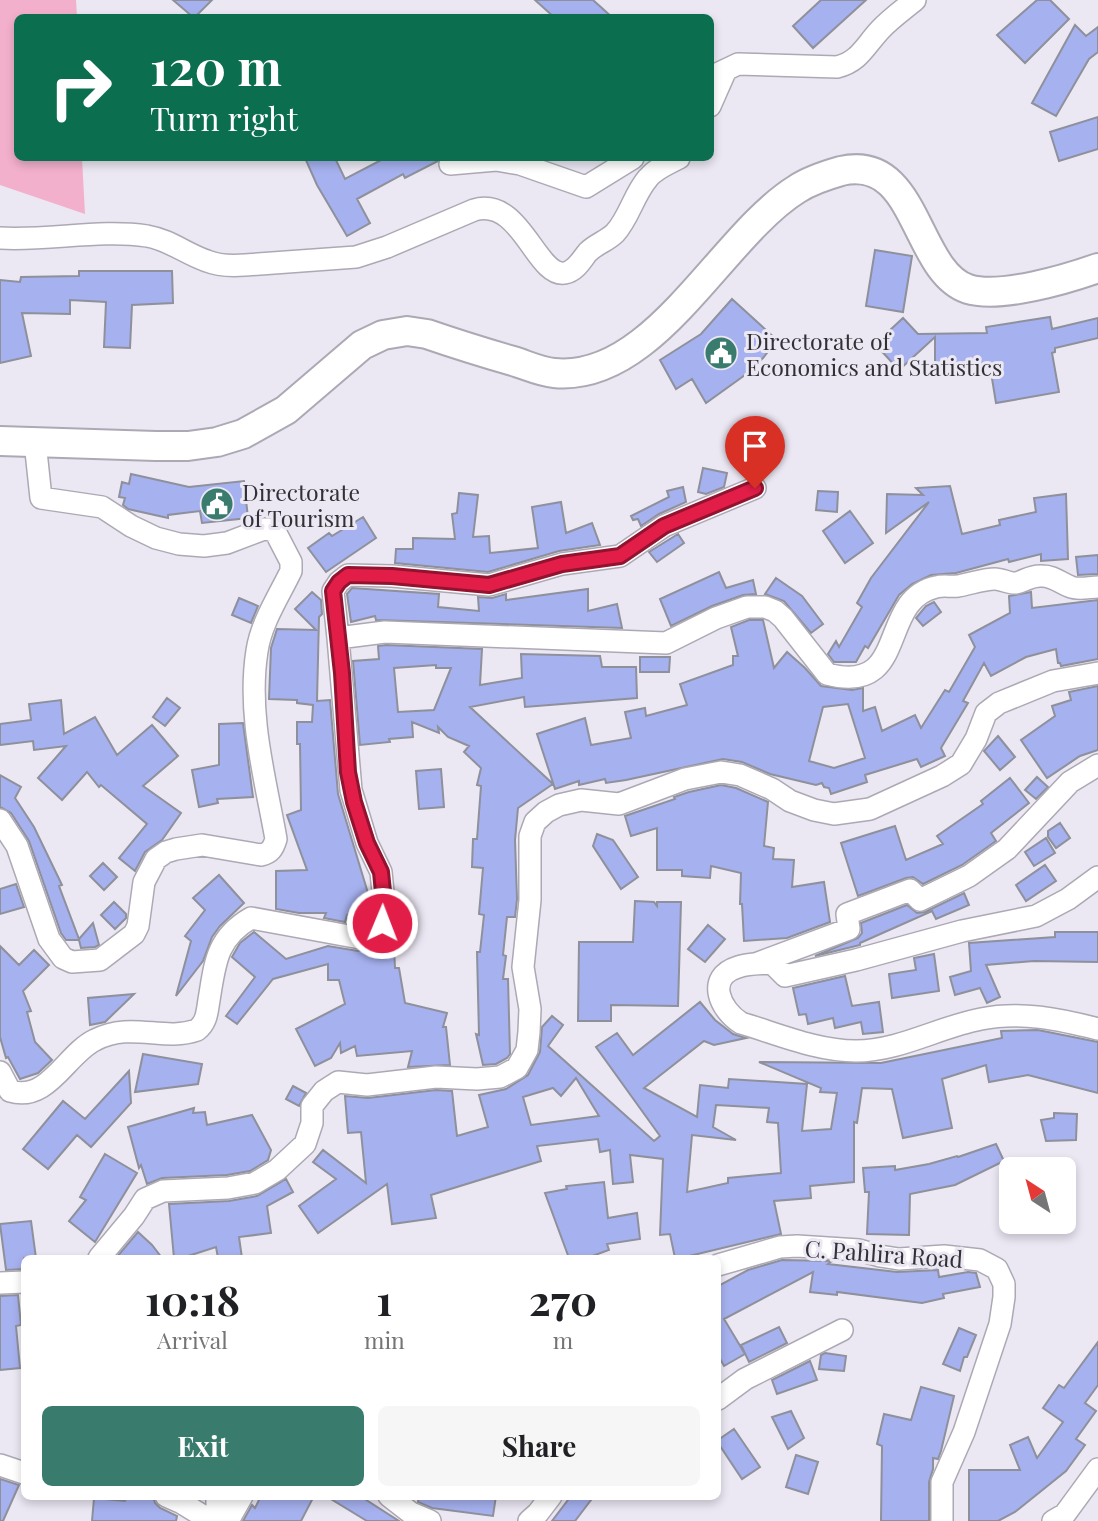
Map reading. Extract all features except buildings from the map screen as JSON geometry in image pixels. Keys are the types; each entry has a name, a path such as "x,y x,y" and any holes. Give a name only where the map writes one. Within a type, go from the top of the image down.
{"street":[{"path":"714,79 727,67 747,64 837,67 849,64 864,51 880,29 915,0"},
{"path":"714,97 727,67"},
{"path":"450,164 475,161"},
{"path":"503,161 520,164 586,187 628,161"},
{"path":"0,238 54,239 116,234 149,236 176,245 207,261 227,266 245,265 356,257 387,247 474,210 490,208 508,217 544,261 560,273 572,270 593,246 616,232 648,177 673,161"},
{"path":"0,441 188,446 217,442 243,434 286,410 362,345 383,335 407,331 427,334 554,373 577,372 605,365 631,351 652,335 772,209 797,188 845,170 866,170 885,179 916,220 939,267 952,280 968,289 989,292 1023,288 1098,268"},
{"path":"0,820 17,846 48,939 62,958 72,962 100,960 134,934 138,926 144,882 156,859 166,852 202,845 261,855 274,847 276,839 261,755 255,700 257,649 267,620 291,571 291,562 277,535 272,530 264,529 227,543 204,546 179,544 156,538 131,526 102,507 41,498 35,442"},
{"path":"0,1072 10,1091 22,1095 46,1084 82,1048 102,1036 131,1030 183,1034 197,1030 207,1016 214,967 222,944 239,925 251,918 360,938 376,930 384,913 381,872 367,843 351,790 333,591 348,575 392,576 489,585 562,564 620,556 664,526 755,488"},
{"path":"338,638 385,632 666,643 729,612 757,606 775,611 783,618 827,674 848,677 872,672 880,665 887,656 903,611 911,602 935,587 996,579 1016,583 1028,576 1055,578 1073,589 1098,587"},
{"path":"102,1255 145,1199 163,1191 228,1188 255,1183 277,1170 305,1144 312,1123 312,1107 324,1091 338,1082 367,1085 436,1077 500,1077 517,1068 527,1050 529,1032 530,1009 523,967 529,909 530,836 535,822 545,812 559,805 581,800 619,804 685,779 721,772 740,775 772,789 790,801 814,810 834,814 870,809 942,776 961,764 976,739 986,713 999,703 1053,681 1098,673"},
{"path":"752,965 849,929 847,914 910,890 920,900 970,876 1007,849 1070,782 1098,765"},
{"path":"1098,877 1057,906 1030,918 962,931 785,976 772,964 738,966 723,978 719,989 719,1000 723,1008 741,1023 814,1045 856,1051 886,1049 902,1041 999,1016 1039,1016 1098,1029"},
{"name":"C. Pahlira Road","path":"721,1264 780,1247 797,1246 859,1250 899,1259 944,1256 980,1261 996,1269 1003,1284 1004,1297 1000,1324 964,1432 942,1482 943,1520"},
{"path":"0,1283 21,1282"},
{"path":"721,1397 745,1379 842,1330"},
{"path":"0,1465 21,1472"},
{"path":"1053,1521 1088,1496 1098,1469"},
{"path":"175,1500 211,1521"},
{"path":"217,1500 217,1521"},
{"path":"228,1521 240,1500"},
{"path":"394,1500 411,1513 430,1521"},
{"path":"529,1521 548,1500"}],"shaded area":[{"path":"0,0 76,0 77,14 14,14 14,161 82,161 85,214 0,185"}],"place":[{"name":"Directorate of Economics and Statistics","path":"721,353"},
{"name":"Directorate of Tourism","path":"217,504"}],"route":[{"path":"382,923 384,902 381,872 367,843 348,772 342,673 333,591 339,582 348,575 392,576 489,585 562,564 620,556 664,526 755,488"}]}
